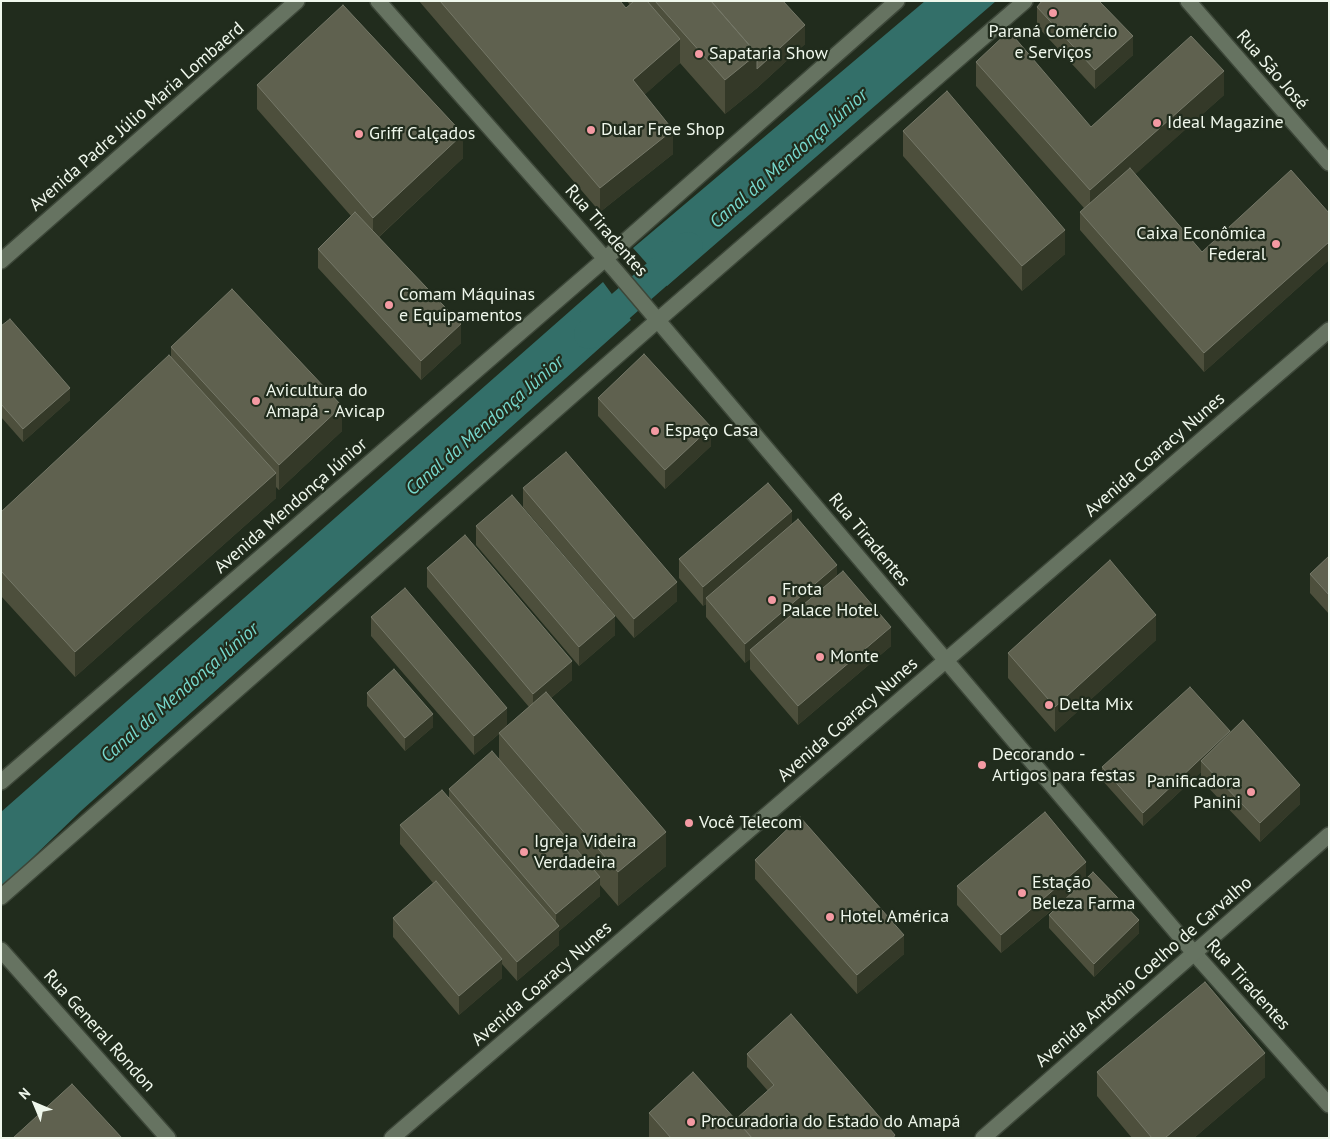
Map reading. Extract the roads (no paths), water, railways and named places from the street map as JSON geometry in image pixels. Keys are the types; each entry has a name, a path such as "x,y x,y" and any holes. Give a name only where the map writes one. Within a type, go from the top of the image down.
{"street":[{"name":"Avenida Padre Júlio Maria Lombaerd","path":"1,261 297,1"},
{"name":"Rua Tiradentes","path":"378,1 610,264 1194,953 1329,1105"},
{"name":"Avenida Mendonça Júnior","path":"1,782 610,264 897,1"},
{"path":"1,897 658,320 1025,1"},
{"name":"Rua São José","path":"1188,1 1329,163"},
{"name":"Avenida Coaracy Nunes","path":"392,1138 1329,330"},
{"name":"Avenida Antônio Coelho de Carvalho","path":"984,1138 1329,835"},
{"name":"Rua General Rondon","path":"1,950 168,1138"}],"water":[{"path":"925,1 996,1 667,286 633,248"},
{"path":"603,282 631,320 82,810 1,888 1,812"}],"waterway":[{"name":"Canal da Mendonça Júnior","path":"589,334 688,247"}],"place":[{"name":"Paraná Comércio e Serviços","path":"1053,13"},
{"name":"Sapataria Show","path":"699,54"},
{"name":"Ideal Magazine","path":"1157,123"},
{"name":"Dular Free Shop","path":"591,130"},
{"name":"Griff Calçados","path":"359,134"},
{"name":"Caixa Econômica Federal","path":"1276,244"},
{"name":"Comam Máquinas e Equipamentos","path":"389,305"},
{"name":"Avicultura do Amapá - Avicap","path":"256,401"},
{"name":"Espaço Casa","path":"655,431"},
{"name":"Frota Palace Hotel","path":"772,600"},
{"name":"Monte","path":"820,657"},
{"name":"Delta Mix","path":"1049,705"},
{"name":"Decorando - Artigos para festas","path":"982,765"},
{"name":"Panificadora Panini","path":"1251,792"},
{"name":"Você Telecom","path":"689,823"},
{"name":"Igreja Videira Verdadeira","path":"524,852"},
{"name":"Estação Beleza Farma","path":"1022,893"},
{"name":"Hotel América","path":"830,917"},
{"name":"Procuradoria do Estado do Amapá","path":"691,1122"}]}
